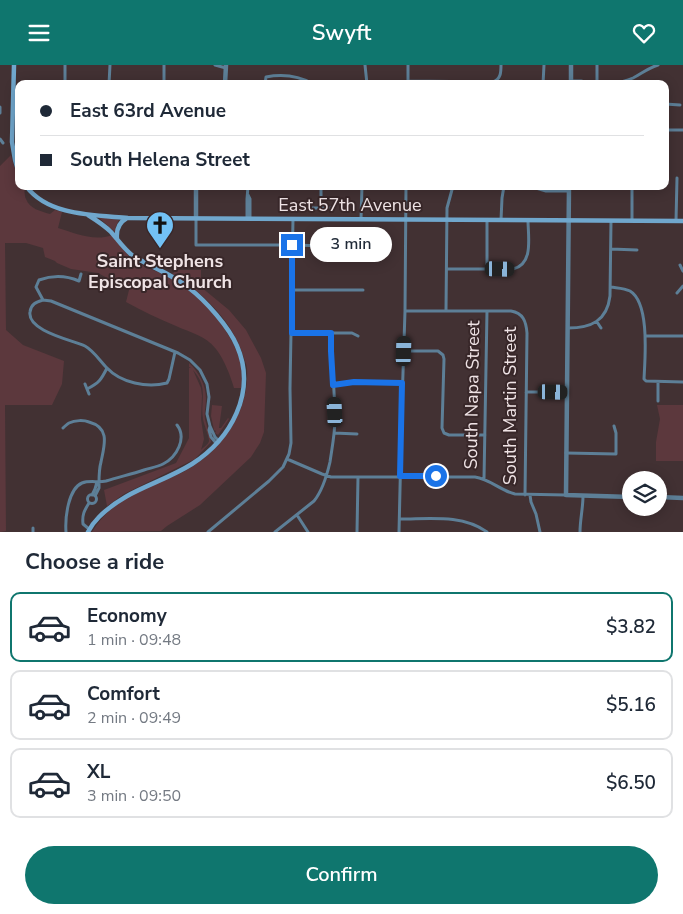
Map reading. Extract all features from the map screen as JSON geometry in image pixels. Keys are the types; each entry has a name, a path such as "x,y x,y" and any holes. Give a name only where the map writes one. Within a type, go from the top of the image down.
{"main road":[{"path":"14,65 12,142 15,163"},
{"name":"East 57th Avenue","path":"30,190 45,203 66,211 128,218 683,221"},
{"path":"85,214 105,226 126,251 171,276 206,303 234,341 241,356 243,367 243,388 237,413 217,442 193,463 112,505 88,530"},
{"path":"117,240 116,233 119,225 128,218"}],"street":[{"path":"65,65 65,80"},
{"path":"110,65 110,80"},
{"path":"164,65 164,80"},
{"path":"215,65 226,66 225,80"},
{"path":"365,65 367,80"},
{"path":"408,65 408,80"},
{"path":"495,80 500,74 501,65"},
{"path":"543,80 544,65"},
{"path":"571,65 571,80"},
{"path":"597,65 597,80"},
{"path":"626,80 658,65"},
{"path":"266,80 266,77 291,76 305,80"},
{"path":"669,104 680,105"},
{"path":"0,107 0,113"},
{"path":"669,129 683,130"},
{"path":"0,139 3,143"},
{"path":"676,221 677,178"},
{"path":"196,190 196,245 364,247"},
{"path":"248,190 248,218"},
{"path":"321,208 322,190"},
{"path":"361,219 362,190"},
{"path":"399,531 406,190"},
{"path":"446,311 447,220 452,190"},
{"path":"501,220 503,190"},
{"path":"543,190 558,190"},
{"path":"566,495 569,190"},
{"path":"632,190 632,221"},
{"path":"309,208 333,208"},
{"path":"208,531 268,481 283,467 287,459 291,443 293,219"},
{"path":"487,269 488,220"},
{"path":"447,269 518,268 523,264 528,254 528,220"},
{"path":"568,328 586,327 597,322 608,306 610,299 611,221"},
{"path":"611,249 637,250"},
{"path":"680,265 683,271"},
{"path":"43,300 36,287 39,281 59,276 70,277 79,281 81,275"},
{"path":"677,293 683,286"},
{"path":"610,287 628,290 634,294 638,301 645,336 644,379 646,381 658,382 683,382"},
{"path":"292,290 363,290"},
{"path":"175,352 168,381 164,384 141,384 128,381 107,369 88,348 33,323 30,313 36,302 49,301 175,352 190,359 204,377 208,391 207,414 217,442"},
{"path":"405,311 486,311"},
{"name":"South Martin Street","path":"486,311 514,312 522,316 526,325 524,495"},
{"name":"South Napa Street","path":"484,479 486,311"},
{"path":"597,322 600,328"},
{"path":"292,333 352,333 358,336"},
{"path":"275,531 310,505 316,498 327,476 334,433 335,412 331,333"},
{"path":"645,336 683,336"},
{"path":"404,351 438,351 442,353 444,359 442,428 444,433 449,435 485,435"},
{"path":"87,389 101,380 107,369"},
{"path":"333,385 354,382 402,383"},
{"path":"658,382 658,401"},
{"path":"84,383 89,394"},
{"path":"526,392 566,392"},
{"path":"63,428 69,423 85,421 93,423 103,433 105,442 99,470 99,488 93,495 88,496 89,503 82,518 83,524 88,530"},
{"path":"66,531 66,512 76,488 80,484 92,481 98,482 163,464 172,458 181,443 181,430 177,425"},
{"path":"566,453 616,454 614,426"},
{"path":"334,433 357,433"},
{"path":"287,459 327,476 471,477 484,479 508,492 524,495 622,497"},
{"path":"356,531 358,477"},
{"path":"89,503 96,503 97,499 93,495"},
{"name":"South Martin Street","path":"530,495 540,531"},
{"path":"580,531 583,496"},
{"path":"667,497 683,498"},
{"path":"297,515 308,531"},
{"path":"400,519 455,519 468,522 487,531"}],"shaded area":[{"path":"11,155 15,168 15,190 24,190 28,202 36,209 50,214 55,210 62,212 58,228 98,238 112,235 135,261 169,277 190,290 209,309 226,331 238,354 242,380 241,388 234,388 222,358 207,340 126,302 129,290 98,273 71,269 57,263 45,257 43,248 26,243 5,243 6,330 23,345 64,361 62,384 52,405 5,405 6,531 0,532 0,166"},
{"path":"98,217 119,220 115,232"},
{"path":"177,270 201,270 201,287 229,310 246,330 261,358 266,373 264,432 260,443 251,457 200,505 161,531 92,532 102,518 121,501 143,489 185,471 210,453 231,429 244,400 247,385 247,367 232,331 205,298 172,274"},
{"path":"189,363 196,370 205,389 205,419 211,442 195,459 124,494 107,506 104,490 176,463 189,438 189,368 191,367 189,367","holes":["193,370 198,376 203,394 203,419 209,441 201,450 204,439 201,419 202,396 201,388"]},
{"path":"212,405 222,406 219,428 229,419 218,435 215,433 211,416"},
{"path":"657,405 683,405 683,461 656,461 656,442 660,419"}],"place":[{"name":"Saint Stephens Episcopal Church","path":"160,249"}],"route":[{"path":"292,245 292,333 331,333 333,385 354,382 402,383 400,476 436,476"}]}
